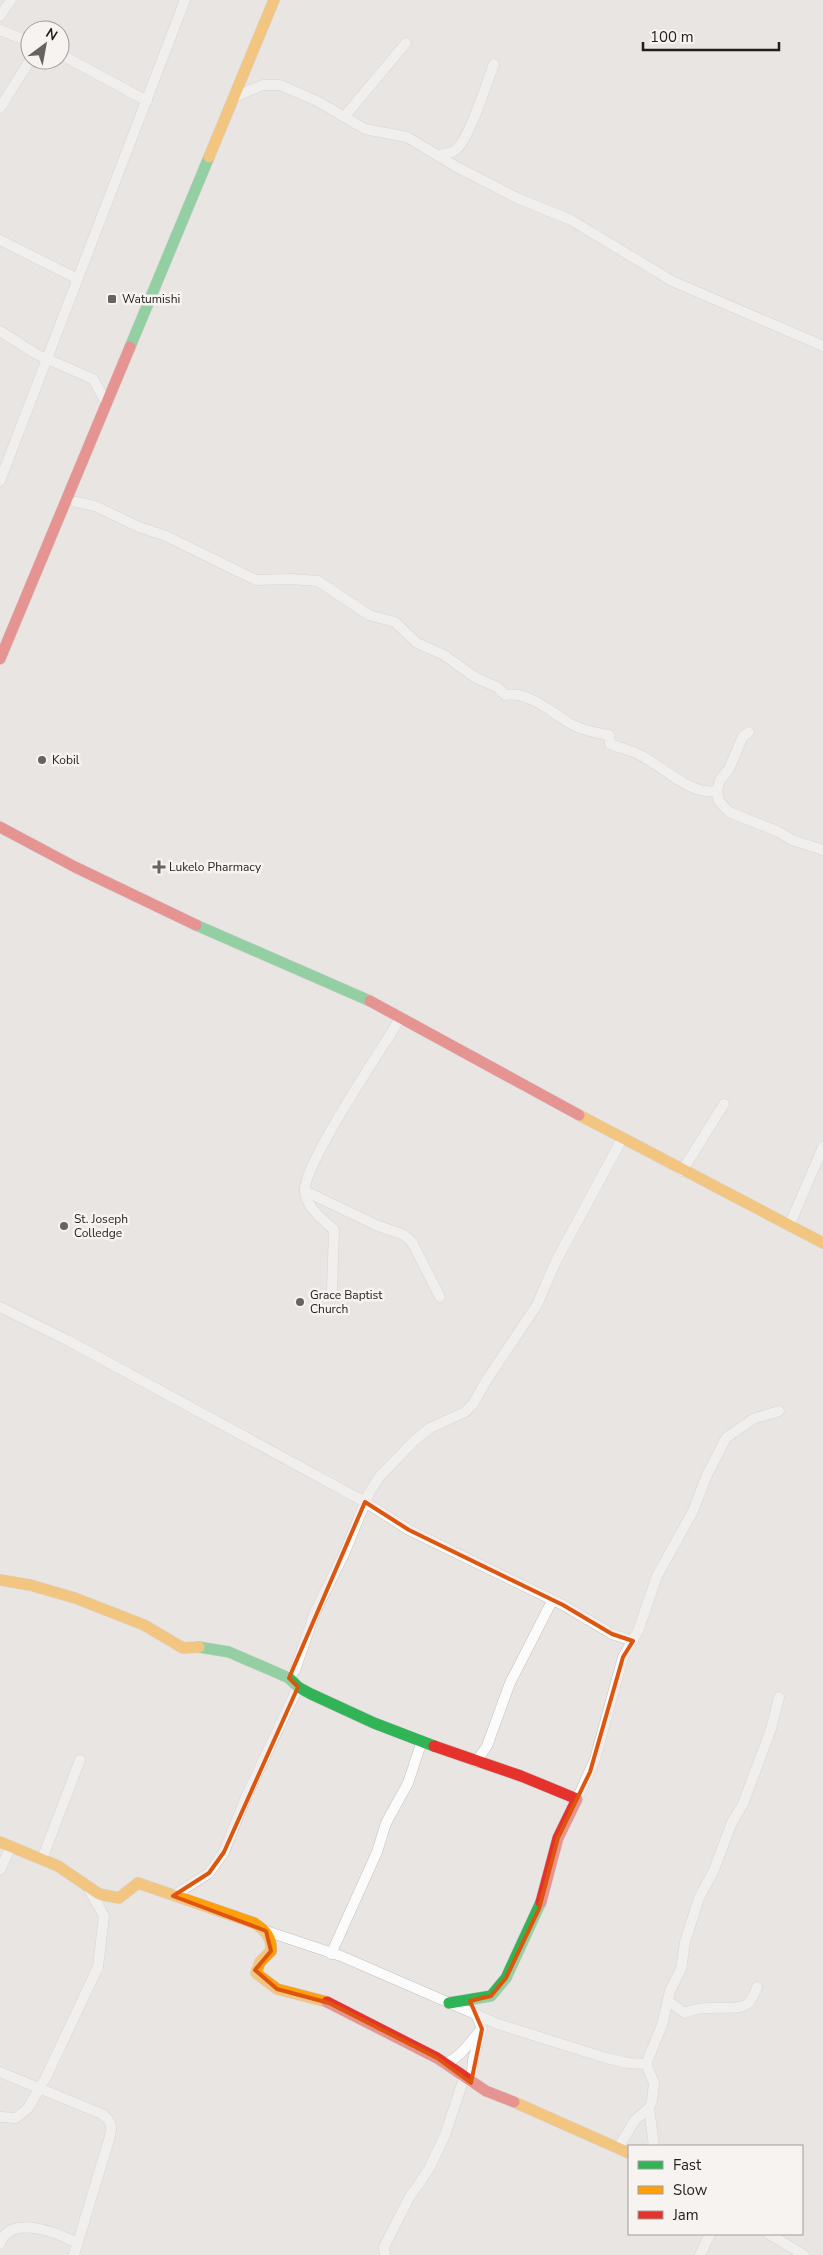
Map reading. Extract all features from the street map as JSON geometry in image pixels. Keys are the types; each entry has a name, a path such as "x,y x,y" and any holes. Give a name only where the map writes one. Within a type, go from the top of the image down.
{"main road":[{"path":"0,659 274,0"},
{"path":"0,827 166,912 371,1000 622,1139 823,1243"},
{"path":"0,1580 17,1582 80,1598 141,1622 168,1636 183,1648 200,1647 222,1650 290,1678 298,1687 374,1722 476,1762 521,1776 577,1799 558,1838 538,1909 506,1978 491,1996 449,2002"},
{"path":"5,1844 66,1871 90,1891 119,1898 138,1882 224,1912 266,1931 272,1943 272,1951 256,1967 256,1973 284,1992 311,1995 330,2003 347,2014 445,2064 486,2092 560,2121 628,2153"}],"street":[{"path":"0,16 11,0"},
{"path":"0,481 185,0"},
{"path":"0,30 20,38"},
{"path":"344,117 406,43"},
{"path":"70,59 147,100"},
{"path":"439,155 454,151 460,145 477,109 494,64"},
{"path":"0,106 23,70"},
{"path":"234,98 250,89 263,85 280,86 317,101 368,130 407,137 517,198 552,211 583,226 672,281 823,346"},
{"path":"0,240 78,278"},
{"path":"0,331 47,359 93,379 106,402"},
{"path":"76,502 95,506 139,527 166,536 256,580 291,578 318,581 369,615 395,622 417,643 444,655 476,678 497,687 505,695 514,693 536,701 572,725 609,734 610,744 640,755 706,793 717,791"},
{"path":"749,732 743,736 729,769 720,780 717,791 719,802 729,812 779,832 792,840 823,850"},
{"path":"332,1291 334,1230 309,1204 305,1191 309,1172 316,1157 401,1017"},
{"path":"682,1171 724,1104"},
{"path":"290,1678 295,1670 315,1612 344,1554 365,1502 380,1476 415,1440 430,1428 465,1412 473,1404 486,1381 537,1305 556,1262 622,1139"},
{"path":"789,1226 823,1146"},
{"path":"305,1191 376,1225 404,1235 412,1242 440,1297"},
{"path":"0,1307 69,1340 365,1502 409,1530 552,1602 563,1605 612,1634 633,1641"},
{"path":"577,1799 595,1758 623,1657 633,1641 657,1576 693,1511 707,1475 726,1438 753,1419 780,1411"},
{"path":"476,1762 487,1746 510,1683 552,1602"},
{"path":"174,1896 209,1873 224,1852 246,1797 298,1687"},
{"path":"654,2145 649,2108 654,2092 654,2083 646,2064 662,2025 668,2000 682,1969 685,1942 699,1898 714,1870 732,1822 743,1804 771,1729 779,1697"},
{"path":"331,1954 377,1852 386,1823 408,1783 422,1741"},
{"path":"42,1859 80,1760"},
{"path":"0,1870 5,1844"},
{"path":"0,2117 12,2119 20,2117 28,2108 98,1967 104,1916 90,1891"},
{"path":"266,1931 341,1956 498,2024 606,2058 628,2063 646,2064"},
{"path":"668,2000 685,2013 704,2007 742,2007 750,2002 757,1987"},
{"path":"385,2255 384,2247 409,2198 429,2169 468,2080 482,2029 476,2014"},
{"path":"445,2064 456,2059 482,2029"},
{"path":"0,2072 102,2114 111,2124 112,2130 74,2255"},
{"path":"618,2148 635,2120 649,2108"},
{"path":"0,2244 7,2231 14,2228 51,2232 78,2244"},
{"path":"700,2255 710,2235"},
{"path":"771,2235 804,2255"}],"highlighted area":[{"path":"365,1502 409,1530 563,1605 612,1634 633,1641 623,1657 590,1772 558,1838 539,1909 506,1978 491,1996 470,2001 482,2029 471,2083 437,2058 329,2003 277,1989 255,1970 271,1951 266,1931 173,1896 209,1873 224,1852 298,1687 289,1678"}],"traffic: fast":[{"path":"130,347 209,157"},
{"path":"196,925 370,1001"},
{"path":"199,1647 229,1652 289,1678 298,1687 311,1694 374,1723 434,1746"},
{"path":"449,2003 491,1996 506,1978 541,1902"}],"traffic: slow":[{"path":"209,157 274,0"},
{"path":"579,1115 823,1243"},
{"path":"0,1580 30,1585 75,1598 144,1625 183,1648 199,1647"},
{"path":"0,1842 58,1866 99,1894 119,1898 138,1883 254,1923 267,1934 271,1946 271,1951 260,1962 256,1973 277,1989 327,2002"},
{"path":"514,2102 628,2153"}],"traffic: jam":[{"path":"0,659 130,347"},
{"path":"0,827 75,867 196,925"},
{"path":"370,1001 579,1115"},
{"path":"434,1746 521,1776 577,1799 558,1838 541,1902"},
{"path":"327,2002 437,2058 486,2091 514,2102"}],"place":[{"name":"Watumishi","path":"112,299"},
{"name":"Kobil","path":"42,760"},
{"name":"Lukelo Pharmacy","path":"159,867"},
{"name":"St. Joseph Colledge","path":"64,1226"},
{"name":"Grace Baptist Church","path":"300,1302"}]}
